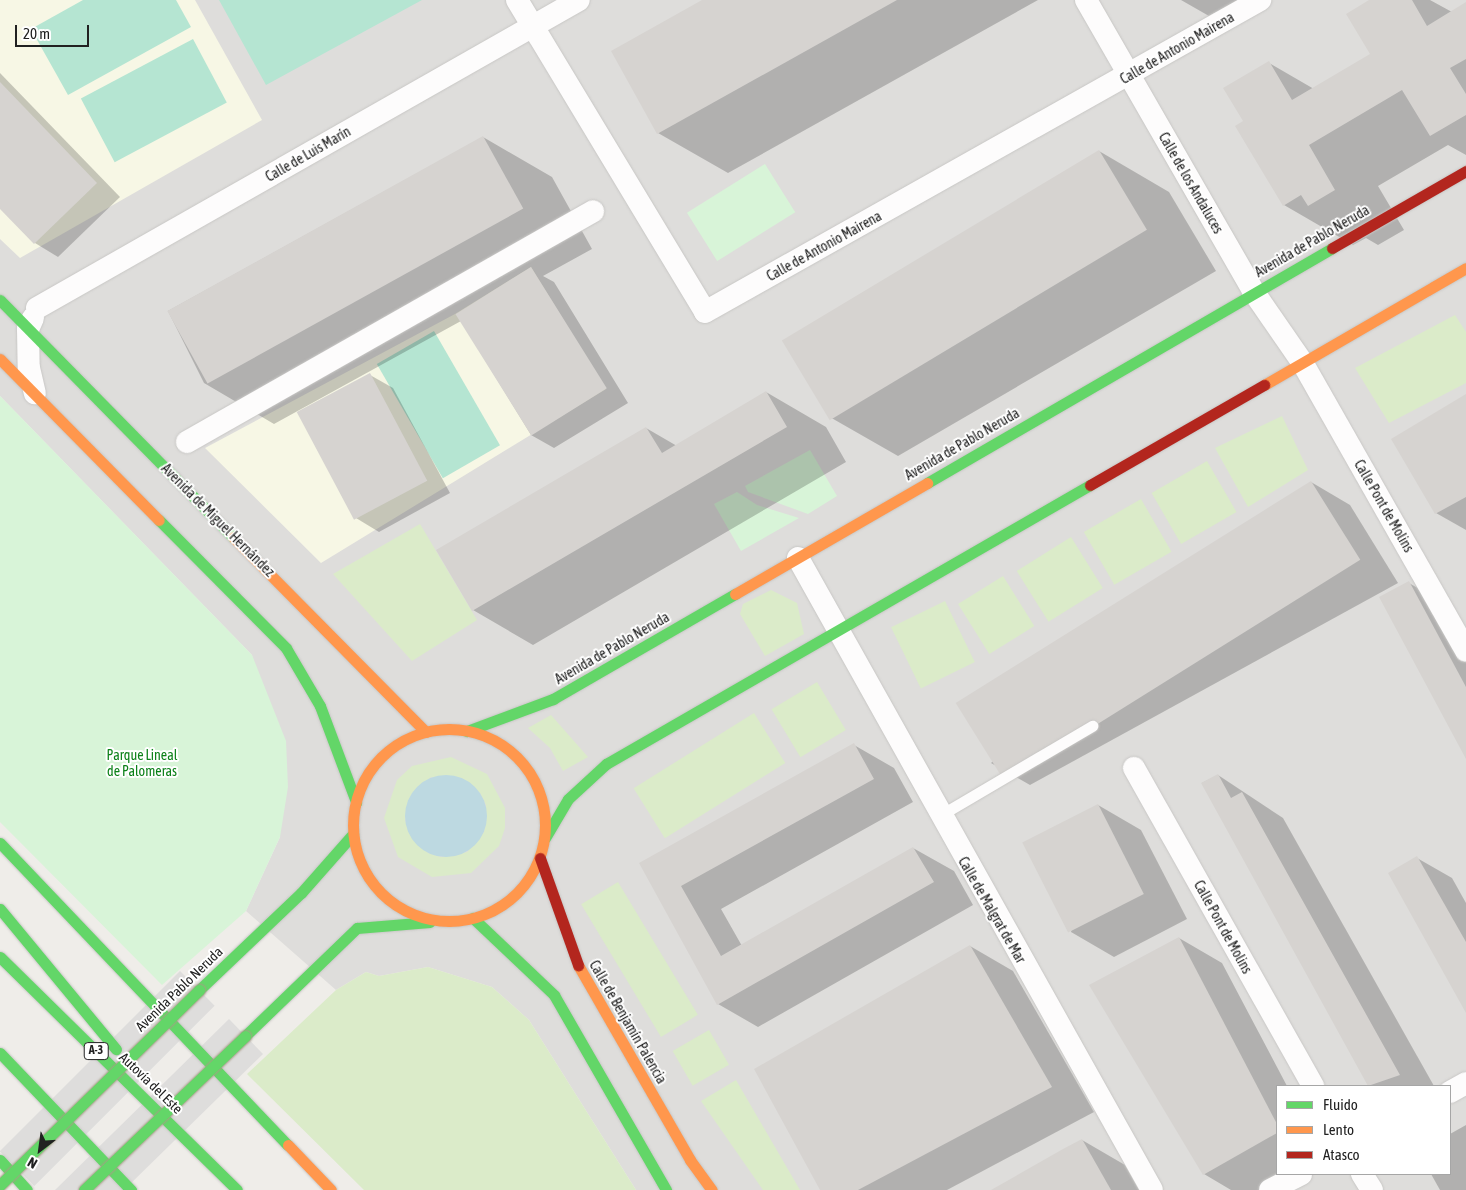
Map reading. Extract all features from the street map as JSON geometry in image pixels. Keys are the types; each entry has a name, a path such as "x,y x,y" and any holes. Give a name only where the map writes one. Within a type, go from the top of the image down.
{"main road":[{"name":"Avenida de Pablo Neruda","path":"467,730 553,699 798,558 1253,291 1466,170"},
{"path":"545,838 568,799 606,764 834,629 1466,268"},
{"path":"0,359 286,648 320,706 356,802"},
{"name":"Avenida de Miguel Hernández","path":"62,364 426,732"},
{"path":"84,1190 357,928 449,921 473,918 514,896 540,858 545,838 544,809 535,781 518,758 495,740 467,730 426,732 381,757 365,778 356,802 354,834 360,861 375,886 396,905 421,917 449,921"},
{"name":"Avenida Pablo Neruda","path":"0,1185 301,893 354,834"},
{"path":"0,844 332,1190"},
{"name":"Calle de Benjamín Palencia","path":"540,858 573,956 690,1160 712,1190"},
{"path":"0,909 192,1144"},
{"path":"473,918 554,995 666,1190"},
{"name":"Autovía del Este","path":"0,957 192,1144 236,1190"},
{"path":"0,1053 131,1190"},
{"path":"0,1160 28,1190"}],"street":[{"name":"Calle de Antonio Mairena","path":"516,0 705,312 1260,0"},
{"name":"Calle de Luis Marín","path":"33,318 579,0"},
{"name":"Calle de los Andaluces","path":"1086,0 1253,291 1302,362"},
{"path":"188,442 593,211"},
{"path":"2,302 33,318 62,364"},
{"path":"33,318 35,393"},
{"name":"Calle Pont de Molins","path":"1302,362 1466,651"},
{"name":"Calle de Malgrat de Mar","path":"798,558 834,629 1152,1190"},
{"name":"Calle Pont de Molins","path":"1134,768 1312,1085"},
{"path":"1451,1091 1466,1083"},
{"path":"1270,1190 1299,1175"},
{"path":"1363,1175 1372,1190"}],"lane":[{"path":"939,816 1092,726"}],"shaded area":[{"path":"0,0 1466,0 1466,1190 636,1190 529,1020 492,987 428,967 379,976 366,972 336,990 246,911 280,837 252,655 0,396"},
{"path":"0,0 195,0 262,120 20,258 0,239"},
{"path":"531,267 606,389 321,563 205,448 455,314"}],"green space":[{"path":"83,0 176,0 191,27 68,95 31,29"},
{"path":"219,0 422,0 266,85"},
{"path":"193,39 227,103 115,162 81,99"},
{"path":"765,164 795,212 717,261 687,213"},
{"path":"1455,315 1466,332 1466,383 1389,423 1355,368"},
{"path":"434,331 500,445 443,478 377,364"},
{"name":"Parque Lineal de Palomeras","path":"0,396 252,655 286,741 288,787 280,837 246,911 162,985 0,822"},
{"path":"1282,416 1308,470 1248,507 1215,448"},
{"path":"810,450 837,496 808,514 748,492 745,486"},
{"path":"1207,461 1236,512 1181,544 1152,493"},
{"path":"737,492 757,505 799,518 741,551 714,504"},
{"path":"1141,499 1172,552 1114,585 1084,532"},
{"path":"420,524 477,620 412,661 333,574"},
{"path":"1071,537 1103,588 1049,622 1017,571"},
{"path":"1003,576 1034,626 989,654 958,604"},
{"path":"771,590 797,603 804,634 765,656 740,614 743,604"},
{"path":"945,601 975,662 921,688 891,627"},
{"path":"817,682 846,730 800,757 772,709"},
{"path":"754,713 785,763 665,838 634,788"},
{"path":"551,715 588,757 563,771 550,748 528,728"},
{"path":"451,757 487,774 505,808 505,828 499,846 471,873 432,877 398,857 384,818 397,780 412,766","holes":["431,777 480,793 486,805 484,832 467,852 441,857 428,853 405,821 411,795"]},
{"path":"618,882 698,1015 661,1037 581,904"},
{"path":"428,967 492,987 529,1020 636,1190 364,1190 247,1074 336,990 366,972 379,976"},
{"path":"709,1030 729,1065 693,1086 673,1051"},
{"path":"736,1080 800,1190 763,1190 701,1101"}],"water":[{"path":"446,775 462,778 475,787 484,800 487,816 484,832 475,845 462,854 446,857 430,854 417,845 408,832 405,816 408,800 417,787 430,778"}],"pier":[{"path":"180,971 215,1006 34,1186 0,1151"},
{"path":"229,1019 263,1054 124,1190 55,1190"}],"building":[{"path":"702,0 897,0 657,134 611,51"},
{"path":"1369,0 1412,0 1427,26 1466,2 1466,59 1450,68 1466,94 1466,115 1430,136 1402,90 1309,145 1335,190 1308,206 1301,195 1283,206 1235,126 1243,121 1223,88 1269,61 1292,100 1370,54 1346,14"},
{"path":"0,82 97,183 34,244 0,209"},
{"path":"483,136 523,209 208,384 167,311"},
{"path":"1099,150 1147,230 830,420 782,341"},
{"path":"531,267 607,388 531,435 456,314"},
{"path":"370,373 427,481 354,520 297,412"},
{"path":"766,391 787,427 472,611 436,550 646,427 662,453"},
{"path":"1466,394 1466,497 1435,514 1391,439"},
{"path":"1311,481 1360,560 1005,782 956,703"},
{"path":"1409,581 1466,687 1466,759 1379,597"},
{"path":"854,743 874,779 681,886 721,956 913,847 934,882 717,1005 639,863"},
{"path":"1218,774 1231,798 1242,792 1400,1075 1367,1085 1201,783"},
{"path":"1098,804 1144,894 1068,933 1022,843"},
{"path":"1417,856 1466,942 1466,1013 1388,873"},
{"path":"1179,937 1276,1122 1276,1134 1203,1175 1089,985"},
{"path":"970,945 1052,1087 858,1190 820,1190 754,1069"},
{"path":"1082,1139 1111,1190 991,1190 1063,1149"}],"traffic: fast":[{"path":"927,483 1332,248"},
{"path":"0,300 233,537"},
{"path":"545,838 568,799 606,764 1090,485"},
{"path":"159,520 286,648 320,706 356,802"},
{"path":"467,731 553,699 735,594"},
{"path":"199,990 301,893 353,834"},
{"path":"0,843 288,1145"},
{"path":"0,909 116,1049"},
{"path":"473,918 554,995 666,1190"},
{"path":"245,1036 357,928 430,922"},
{"path":"0,957 237,1190"},
{"path":"0,1185 199,990"},
{"path":"84,1190 245,1036"},
{"path":"0,1053 131,1190"},
{"path":"0,1160 27,1190"}],"traffic: slow":[{"path":"1264,385 1466,268"},
{"path":"0,359 159,520"},
{"path":"735,594 927,483"},
{"path":"233,537 426,732"},
{"path":"449,729 477,733 502,745 517,757 529,772 541,797 545,825 541,853 529,878 517,893 502,905 477,917 449,921 421,917 396,905 381,893 369,878 357,853 353,825 357,797 369,772 381,757 396,745 421,733 449,729"},
{"path":"578,965 690,1160 712,1190"},
{"path":"288,1145 331,1190"}],"traffic: jam":[{"path":"1332,248 1466,171"},
{"path":"1090,485 1264,385"},
{"path":"540,858 578,965"}]}
